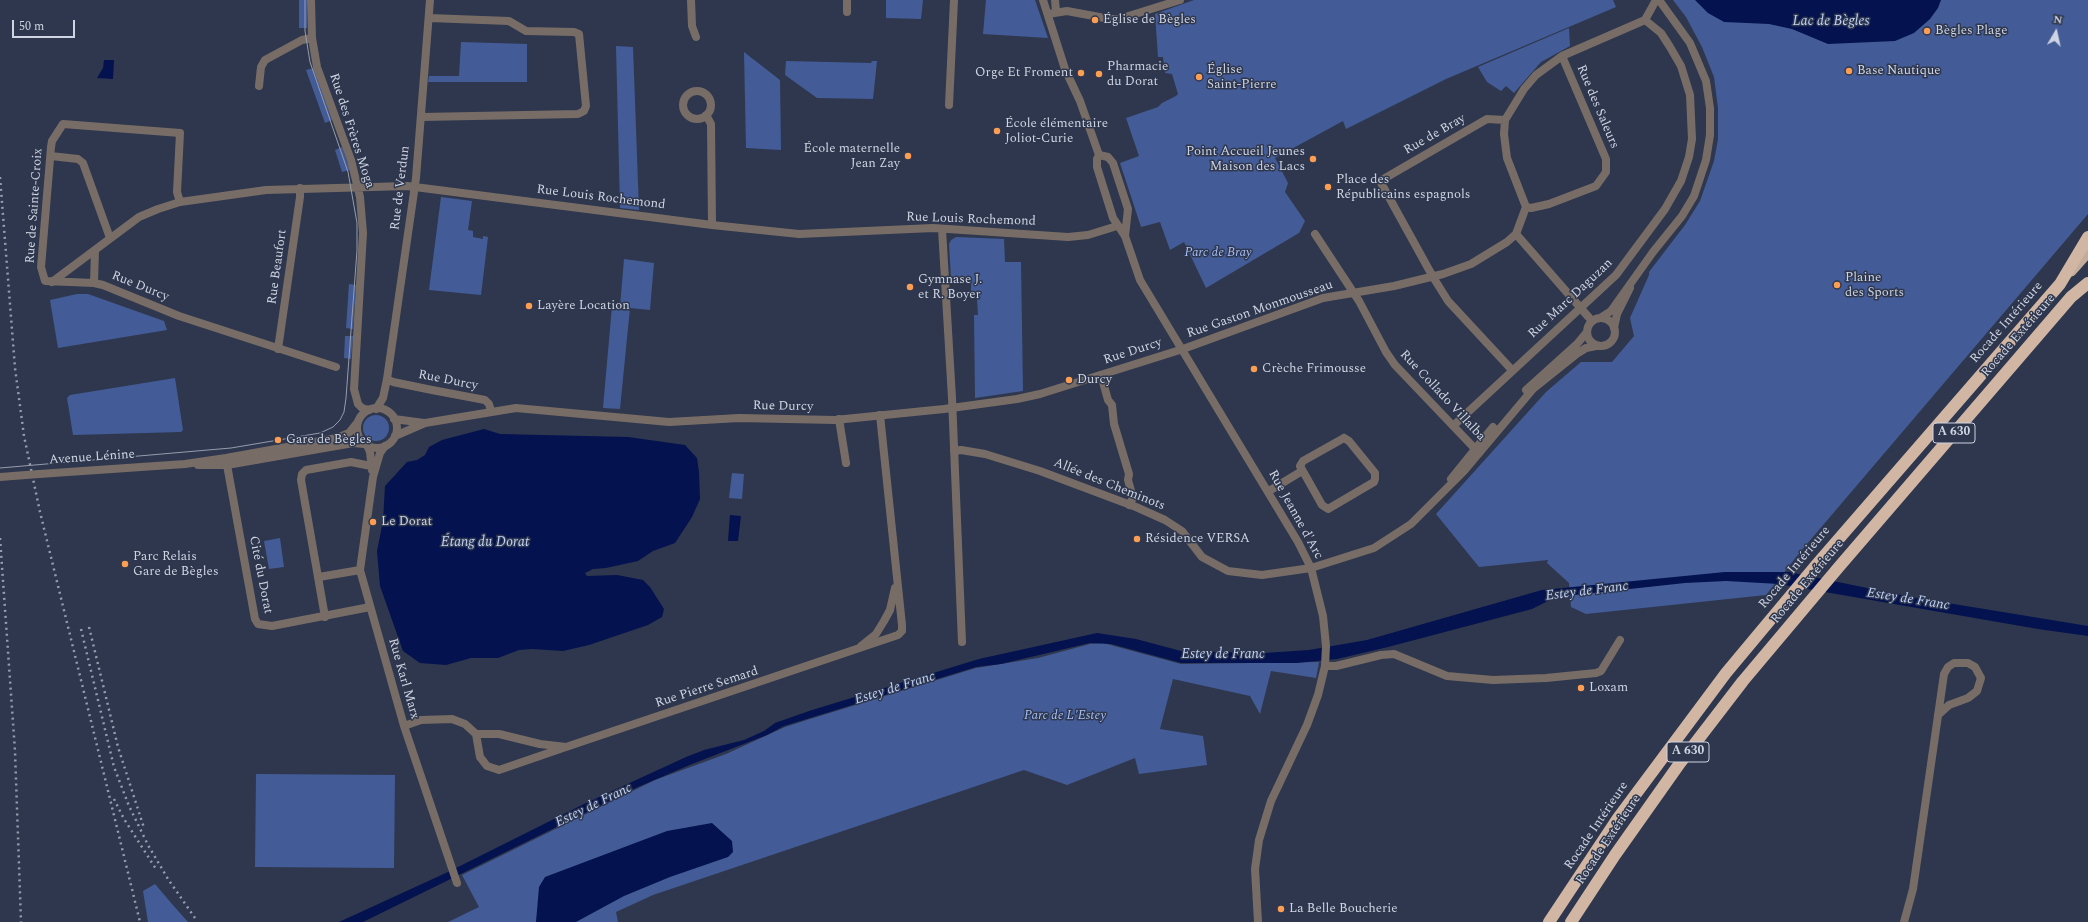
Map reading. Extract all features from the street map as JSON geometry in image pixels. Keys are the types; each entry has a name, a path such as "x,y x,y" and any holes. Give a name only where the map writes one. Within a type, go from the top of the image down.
{"highway":[{"path":"2060,284 2088,237"},
{"name":"Rocade Intérieure","path":"1549,922 1618,818 1662,756 1726,673 1817,564 2088,252"},
{"name":"Rocade Extérieure","path":"1574,918 1680,764 1743,681 1838,568 2088,278"},
{"path":"2071,297 2088,283"},
{"path":"1544,922 1561,903"}],"street":[{"name":"Rue des Frères Moga","path":"311,0 312,38 317,67 358,187 363,233 354,366 354,389 356,400 362,408 373,409"},
{"name":"Rue de Verdun","path":"373,409 383,398 387,378 414,186 430,0"},
{"path":"691,0 692,26 696,36"},
{"path":"847,0 847,12"},
{"path":"949,105 954,0"},
{"path":"1042,0 1052,13"},
{"path":"1052,13 1055,0"},
{"path":"1052,13 1067,11 1110,19 1119,19 1180,0"},
{"path":"1476,451 1536,378 1578,344 1587,332 1592,321 1611,311 1634,281 1653,252 1682,216 1694,196 1705,166 1709,141 1710,108 1701,68 1682,29 1657,0 1645,20 1562,56 1536,75 1524,89 1505,120 1504,134 1507,158 1526,207 1516,234 1592,321"},
{"name":"Rue Jeanne d'Arc","path":"1052,13 1065,69 1080,101 1099,155 1097,159 1097,166 1118,226 1125,236 1140,280 1270,491 1295,535 1311,568 1323,616 1326,646 1325,663 1314,708 1271,801 1262,827 1255,869 1258,922"},
{"path":"421,117 578,114 584,111 586,106 579,34 574,32 526,31 509,21 429,18"},
{"name":"Rue Marc Daguzan","path":"1452,426 1616,275 1628,261 1672,199 1689,157 1693,124 1688,84 1670,47 1661,33 1645,20"},
{"path":"259,86 261,67 265,60 302,40 312,38"},
{"name":"Rue des Saleurs","path":"1526,207 1531,208 1549,204 1596,186 1606,172 1606,159 1562,56"},
{"path":"706,115 710,124 712,225"},
{"name":"Rue de Bray","path":"1433,277 1380,181 1487,119 1505,120"},
{"name":"Rue de Sainte-Croix","path":"52,282 45,281 41,267 52,141 60,126 67,123 180,133 177,192 180,202"},
{"name":"Rue Jeanne d'Arc","path":"1099,155 1108,157 1113,163 1128,209 1125,236"},
{"path":"51,156 78,159 83,163 110,238"},
{"name":"Rue Louis Rochemond","path":"52,282 139,217 180,202 266,190 300,188 414,186 712,225 799,234 942,229 1068,237 1088,235 1118,226"},
{"name":"Rue Beaufort","path":"278,349 300,197 300,188"},
{"path":"942,229 952,408 962,642"},
{"path":"1315,234 1352,292"},
{"name":"Rue Gaston Monmousseau","path":"1182,349 1323,298 1394,286 1433,277 1471,264 1493,251 1516,234"},
{"path":"94,283 95,250"},
{"path":"1433,277 1448,301 1512,370"},
{"path":"1476,451 1543,380 1586,348 1609,344 1614,337 1617,314 1634,281"},
{"name":"Rue Durcy","path":"52,282 94,283 179,316 336,367"},
{"name":"Rue Collado Villalba","path":"1352,292 1359,301 1386,352 1395,365 1476,451"},
{"path":"1600,318 1609,321 1614,328"},
{"path":"1587,332 1589,340 1596,346"},
{"name":"Rue Durcy","path":"387,378 426,389 485,400 489,404 491,412 526,408 669,422 739,418 810,421 952,408 1017,399 1101,375 1182,349"},
{"path":"1101,375 1108,400 1112,406 1117,437 1129,474 1128,480 1132,498 1130,504"},
{"path":"395,436 396,430 394,419 388,412 373,409 362,416 358,423 358,435 365,445 376,448 385,446 395,436 425,423 491,412"},
{"name":"Rue Pierre Semard","path":"566,747 540,744 499,734 476,734 480,757 487,766 499,770 856,650 898,635 902,631 880,415"},
{"path":"394,419 425,423"},
{"path":"839,419 846,462"},
{"name":"Avenue Lénine","path":"0,477 185,464 322,442 350,433 358,423"},
{"path":"1344,438 1350,441 1376,476 1374,482 1328,509 1322,505 1302,471 1300,466 1303,461 1344,438"},
{"name":"Avenue Lénine","path":"185,464 214,466 227,465 353,443 365,445"},
{"name":"Rue Karl Marx","path":"365,445 370,452 373,477"},
{"name":"Rue Karl Marx","path":"385,446 380,452 373,477 360,570 404,726 456,880"},
{"name":"Allée des Cheminots","path":"954,451 961,450 985,454 1040,471 1130,504 1165,520 1182,531 1202,556 1228,571 1262,575 1311,568 1360,553 1381,544 1422,514 1476,451"},
{"path":"325,617 301,480 302,474 306,470 351,462 371,466"},
{"name":"Cité du Dorat","path":"227,465 255,619 258,624 272,626 325,617 370,607"},
{"path":"1270,491 1302,471"},
{"path":"319,577 360,570"},
{"name":"Rue Pierre Semard","path":"856,650 876,634 884,621 890,610 897,579"},
{"path":"1325,663 1336,666 1380,655 1394,654 1448,676 1493,680 1546,678 1596,673 1600,671 1620,640"},
{"path":"1904,922 1913,889 1938,715 1943,681 1948,667 1954,663 1962,662 1975,666 1981,678 1977,691 1968,698 1949,705 1938,715"},
{"path":"404,726 421,720 452,719 465,724 476,734"}],"green space":[{"path":"299,0 307,0 307,28 299,28"},
{"path":"886,0 923,0 921,19 886,18"},
{"path":"986,0 1035,0 1048,38 983,34"},
{"name":"Parc de Bray","path":"1194,0 1613,0 1616,7 1446,79 1346,129 1343,121 1275,158 1288,183 1285,192 1305,221 1299,233 1206,288 1184,242 1170,250 1160,222 1141,227 1120,163 1139,156 1126,118 1158,107 1178,94 1172,74 1165,73 1163,57 1158,57 1155,14"},
{"name":"Plaine des Sports","path":"1673,0 2088,0 2088,214 1801,551 1766,595 1586,614 1571,607 1569,583 1547,563 1548,560 1479,567 1436,514 1546,392 1581,362 1612,362 1634,336 1630,318 1649,272 1685,225 1700,201 1714,161 1718,139 1718,108 1714,77 1702,47 1686,17"},
{"path":"1569,28 1570,46 1541,62 1514,93 1506,86 1501,91 1487,82 1478,67"},
{"path":"461,42 527,44 527,82 428,82 429,76 459,76"},
{"path":"616,46 633,47 639,210 620,208"},
{"path":"744,52 780,80 781,150 746,148"},
{"path":"786,61 871,63 872,61 877,61 873,99 817,98 785,75"},
{"path":"314,68 332,120 325,123 306,70"},
{"path":"342,147 350,170 342,172 335,150"},
{"path":"441,197 472,201 468,230 473,231 473,237 483,239 483,236 488,237 481,295 429,290"},
{"path":"956,237 1004,239 1005,262 1021,262 1023,391 975,398 974,315 978,315 977,299 971,299 971,279 951,278 949,244 951,240"},
{"path":"624,259 654,263 650,310 630,308 620,409 603,408 612,306 620,307"},
{"path":"349,284 356,285 353,329 346,328"},
{"path":"77,294 88,294 164,321 167,330 58,348 50,300"},
{"path":"345,336 353,336 351,359 344,358"},
{"path":"175,378 183,430 181,432 73,435 67,398 70,395"},
{"path":"376,415 385,419 389,428 385,437 376,441 367,437 363,428 367,419"},
{"path":"732,473 744,474 742,499 729,498"},
{"path":"280,538 284,567 269,569 264,541"},
{"name":"Parc de L'Estey","path":"1103,643 1181,664 1319,662 1316,678 1271,671 1260,714 1250,696 1173,679 1160,729 1203,736 1207,765 1139,774 1135,758 1067,785 1024,770 653,895 616,912 618,922 448,922 479,907 462,875 655,780 726,754 785,727 976,668 1038,658 1090,644"},
{"path":"256,774 395,775 394,868 255,867"},
{"path":"155,884 188,922 148,922 143,891"}],"water":[{"name":"Lac de Bègles","path":"1695,0 1941,0 1938,8 1930,19 1914,33 1895,41 1828,44 1792,29 1769,24 1724,22 1708,13"},
{"path":"104,60 114,60 113,79 97,78 103,68"},
{"name":"Étang du Dorat","path":"484,429 500,434 628,437 685,445 697,458 700,499 692,517 675,543 653,551 638,561 606,568 593,569 585,573 587,576 617,575 643,580 650,587 664,609 662,617 648,625 589,645 563,651 532,649 519,650 498,658 471,658 446,665 420,663 403,651 380,586 377,551 383,521 385,486 407,462 417,460 425,455 429,447 442,440"},
{"path":"730,515 741,516 738,541 728,541"},
{"name":"Estey de Franc","path":"1725,572 1789,572 1911,597 2088,626 2088,636 2038,629 1779,584 1726,581 1685,583 1556,597 1532,609 1388,647 1337,659 1297,663 1181,663 1111,644 1090,643 1001,664 976,667 784,726 767,735 638,787 363,922 339,922 448,872 584,804 686,757 704,750 744,740 764,731 775,723 809,711 979,659 1097,633 1136,639 1181,651 1264,653 1309,650 1367,640 1542,590"},
{"path":"712,823 732,841 733,852 728,857 670,877 624,896 576,922 536,922 539,887 545,877 667,831"}],"tram line":[{"path":"0,468 231,448 320,433 333,427 340,420 344,412 346,398 357,250 357,223 348,172 310,62 305,31 305,0"}],"railway":[{"path":"0,177 15,368 24,436 40,512 140,922"},
{"path":"0,538 15,751 21,922"},
{"path":"89,627 118,747 144,828"},
{"path":"81,629 114,767 129,806 148,845 168,879 195,918"},
{"path":"114,799 124,819 156,869"}],"place":[{"name":"Église de Bègles","path":"1095,20"},
{"name":"Bègles Plage","path":"1927,31"},
{"name":"Base Nautique","path":"1849,71"},
{"name":"Orge Et Froment","path":"1081,73"},
{"name":"Pharmacie du Dorat","path":"1099,74"},
{"name":"Église Saint-Pierre","path":"1199,77"},
{"name":"École élémentaire Joliot-Curie","path":"997,131"},
{"name":"École maternelle Jean Zay","path":"908,156"},
{"name":"Point Accueil Jeunes Maison des Lacs","path":"1313,159"},
{"name":"Place des Républicains espagnols","path":"1328,187"},
{"name":"Plaine des Sports","path":"1837,285"},
{"name":"Gymnase J. et R. Boyer","path":"910,287"},
{"name":"Layère Location","path":"529,306"},
{"name":"Crèche Frimousse","path":"1254,369"},
{"name":"Durcy","path":"1069,380"},
{"name":"Gare de Bègles","path":"278,440"},
{"name":"Le Dorat","path":"373,522"},
{"name":"Résidence VERSA","path":"1137,539"},
{"name":"Parc Relais Gare de Bègles","path":"125,564"},
{"name":"Loxam","path":"1581,688"},
{"name":"La Belle Boucherie","path":"1281,909"}]}
